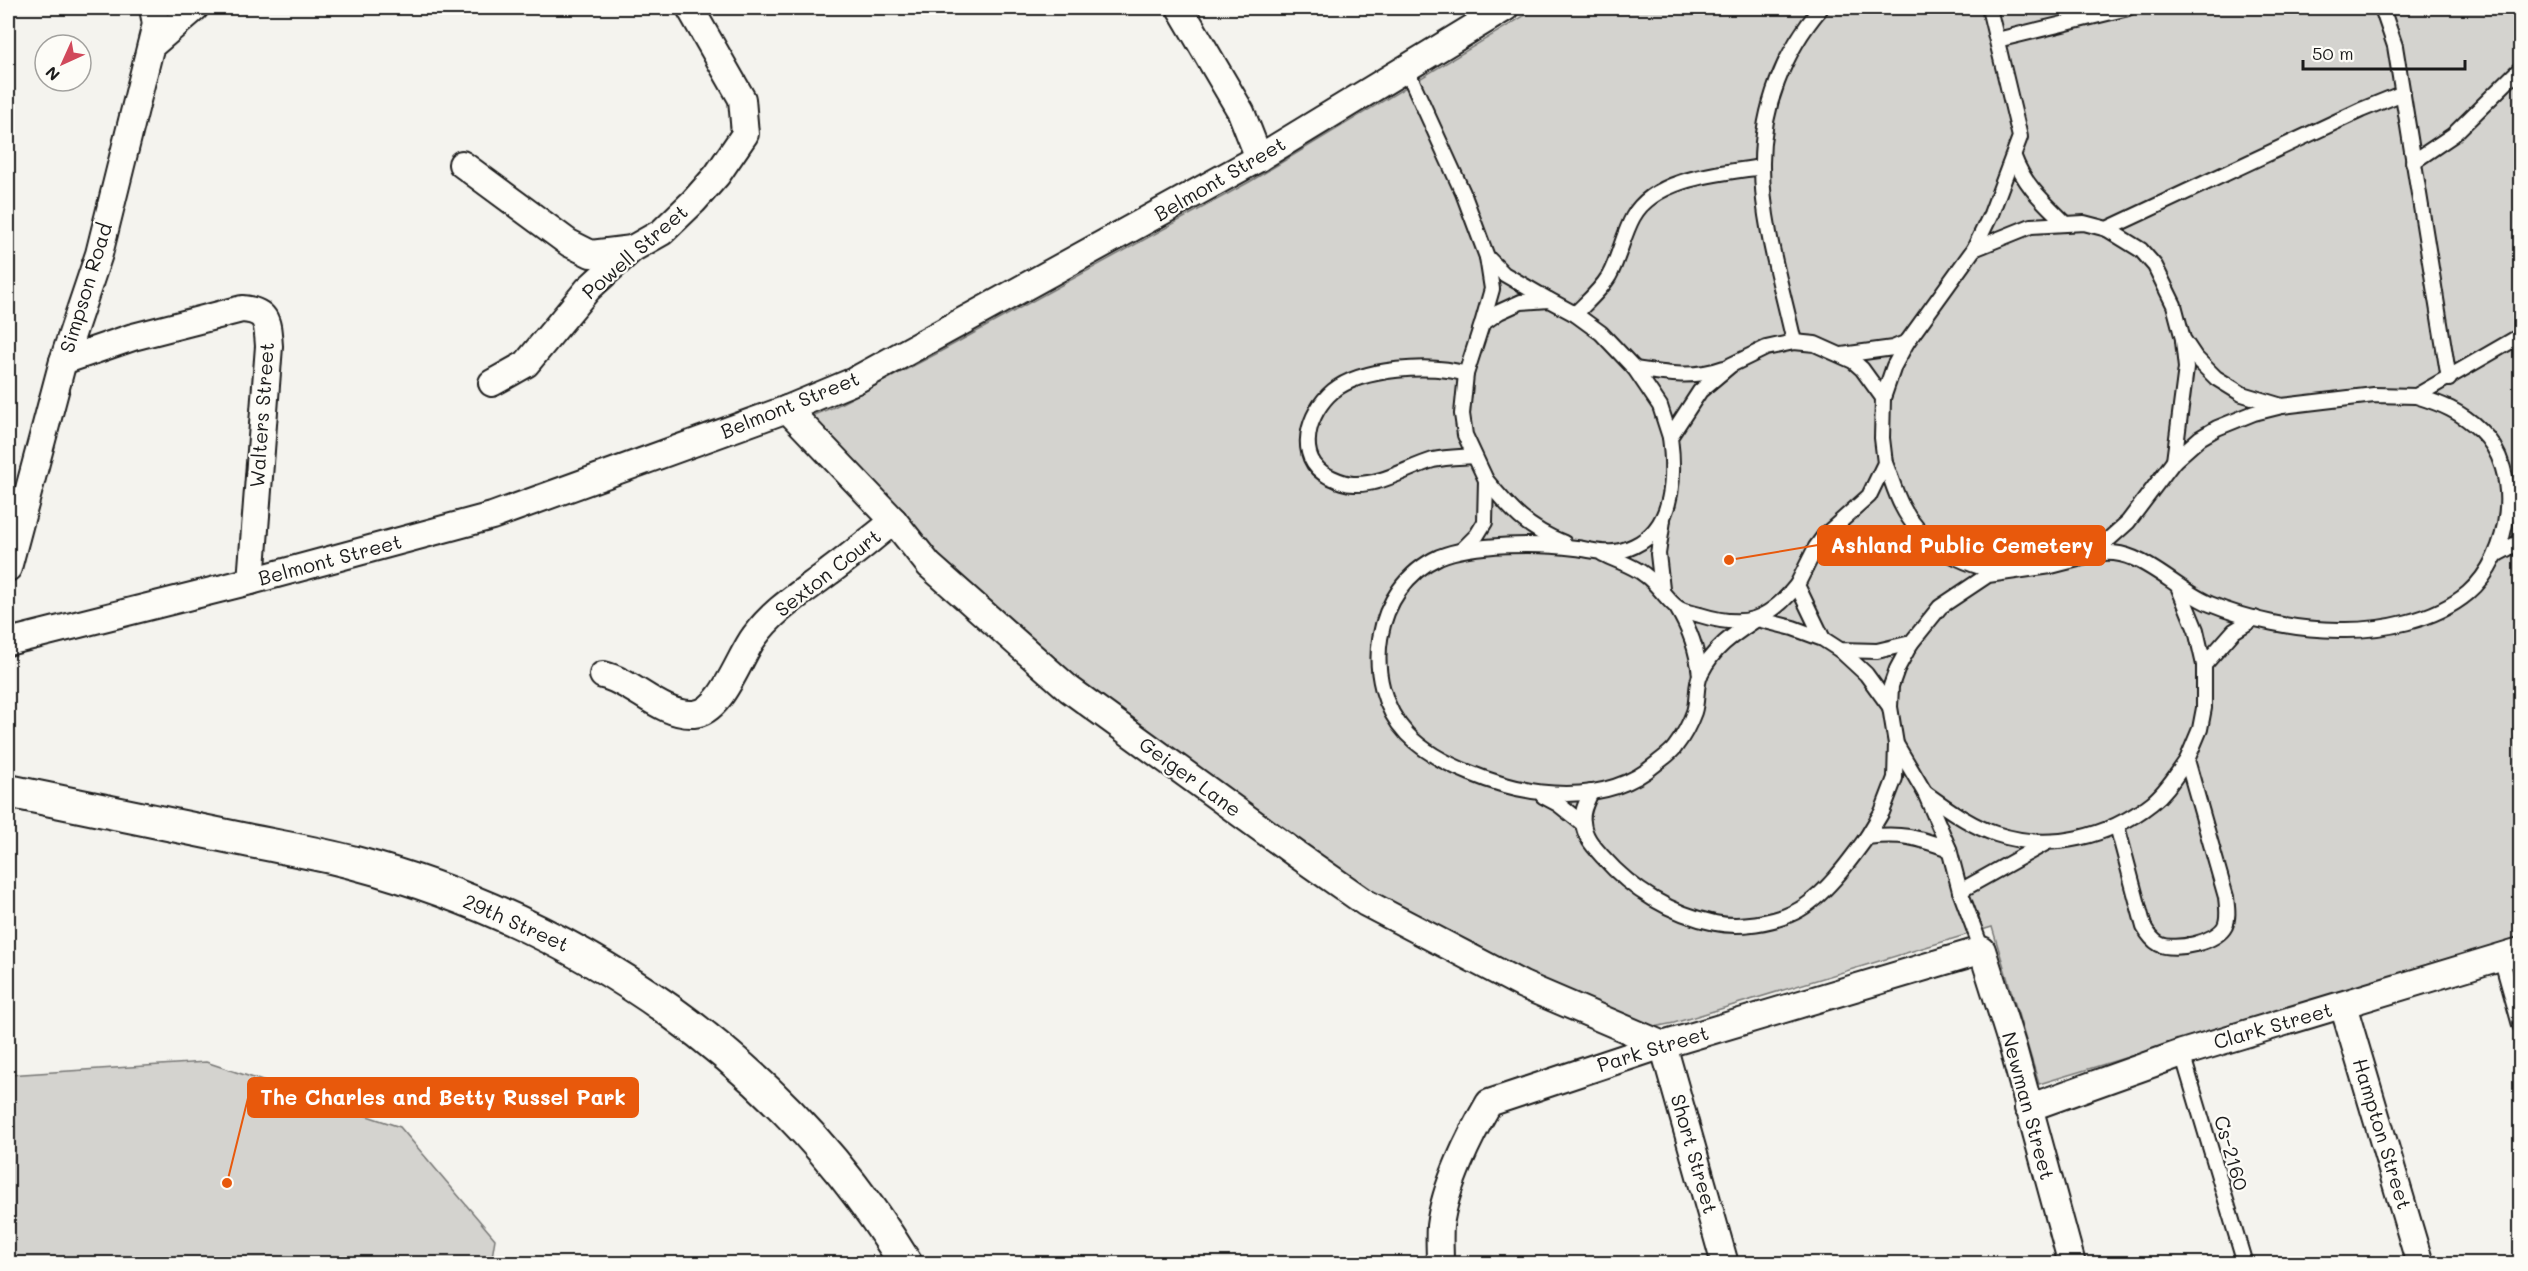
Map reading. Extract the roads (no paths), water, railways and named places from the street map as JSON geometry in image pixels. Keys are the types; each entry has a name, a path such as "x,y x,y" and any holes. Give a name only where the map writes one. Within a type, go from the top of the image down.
{"street":[{"name":"Simpson Road","path":"8,568 63,362 99,254 156,24 153,8"},
{"path":"151,46 195,8"},
{"name":"Powell Street","path":"492,383 526,364 588,289 632,249 662,232 694,201 717,175 744,134 742,99 690,8"},
{"path":"1180,8 1241,112 1258,158"},
{"name":"Belmont Street","path":"8,642 251,581 492,516 787,409 854,381 1258,158 1500,9"},
{"path":"462,164 569,243 591,254 632,249"},
{"name":"Walters Street","path":"63,362 133,337 242,309 254,310 262,315 267,322 269,346 251,581"},
{"name":"Geiger Lane","path":"787,409 894,522 929,565 1069,689 1366,903 1523,985 1663,1046"},
{"name":"Sexton Court","path":"603,675 614,678 671,709 685,714 698,714 718,699 753,638 779,608 894,522"},
{"name":"29th Street","path":"8,791 354,862 475,903 563,943 615,972 659,1002 699,1032 776,1099 814,1139 866,1202 906,1263"},
{"name":"Park Street","path":"1440,1263 1440,1225 1446,1201 1468,1138 1489,1103 1663,1046 1982,950"},
{"name":"Newman Street","path":"1982,950 2013,1048 2072,1263"},
{"name":"Clark Street","path":"2028,1108 2182,1053 2511,954"},
{"name":"Hampton Street","path":"2343,1005 2420,1263"},
{"name":"Short Street","path":"1663,1046 1725,1263"}],"lane":[{"path":"1794,342 1768,220 1761,167 1766,120 1781,70 1805,26 1821,8"},
{"path":"1989,8 2020,137 1991,214 1974,249 1907,342 1894,366 1883,398 1882,438 1885,463 1903,508 1923,535 1949,556 2004,573"},
{"path":"1997,40 2128,8"},
{"path":"2382,8 2395,46 2449,379"},
{"path":"1406,68 1463,193 1487,257 1492,289 1466,374 1462,414 1465,435 1474,456 1486,480 1511,511 1528,525 1548,537 1577,548 1603,554 1644,573 1662,589 1677,608 1692,634 1698,653 1700,675 1694,712 1675,748 1645,774 1609,788 1568,795 1537,793 1485,779 1443,762 1408,735 1385,698 1378,655 1379,634 1386,613 1407,580 1438,558 1463,549 1523,545 1577,548"},
{"path":"2413,162 2453,135 2520,69"},
{"path":"2108,229 2361,110 2403,93"},
{"path":"2014,157 2019,170 2032,190 2066,223"},
{"path":"1575,314 1594,297 1609,276 1633,216 1643,204 1688,179 1761,167"},
{"path":"1974,249 2031,226 2084,223 2108,229 2141,250 2155,266 2174,305 2183,339 2186,368 2174,461"},
{"path":"1487,257 1504,274 1575,314 1601,333 1635,369 1660,406 1670,437 1673,458 1672,490 1664,517 1658,554 1662,589"},
{"path":"1482,324 1499,312 1521,302 1549,300"},
{"path":"2416,396 2520,336"},
{"path":"2183,339 2195,357 2216,378 2242,394 2282,406"},
{"path":"1635,369 1682,376 1711,373 1766,348 1794,342 1815,344 1853,361 1863,369 1883,398"},
{"path":"1841,355 1893,348 1907,342"},
{"path":"1670,437 1700,391 1731,365"},
{"path":"1466,374 1456,371 1412,369 1379,372 1346,383 1331,393 1311,419 1307,447 1318,471 1341,483 1355,484 1387,478 1434,460 1474,456"},
{"path":"1591,792 1582,812 1589,842 1618,875 1647,896 1680,913 1715,923 1752,924 1792,914 1808,905 1849,862 1882,813 1895,778 1896,744 1890,707 1891,686 1911,643 1940,607 1988,575 2051,566 2090,556 2105,551 2124,554 2140,561 2209,604 2255,618 2294,626 2361,630 2406,623 2449,606 2467,594 2482,579 2497,554 2507,522 2508,502 2501,464 2493,446 2481,430 2450,407 2416,396 2374,395 2282,406 2254,413 2217,428 2200,438 2174,461 2128,522 2090,556"},
{"path":"1700,675 1720,644 1780,606 1797,585 1824,536 1869,496 1885,463"},
{"path":"1463,549 1477,535 1485,522 1486,480"},
{"path":"1603,554 1634,546 1655,530 1664,517"},
{"path":"2497,554 2520,542"},
{"path":"1797,585 1823,639"},
{"path":"1925,793 1962,818 1997,835 2046,843 2081,838 2117,826 2153,802 2187,760 2200,729 2204,708 2204,665 2196,630 2178,586"},
{"path":"1677,608 1732,623 1757,619 1793,628 1823,639 1840,650 1866,675 1890,707"},
{"path":"2204,665 2234,631 2255,618"},
{"path":"1840,650 1877,651 1911,643"},
{"path":"1896,744 1925,793 1949,849 1960,891 1982,950"},
{"path":"2117,826 2144,927 2150,938 2160,945 2172,948 2197,944 2219,934 2226,924 2228,911 2226,897 2187,760"},
{"path":"1537,793 1558,804 1583,824"},
{"path":"1867,837 1891,834 1914,836 1949,849"},
{"path":"1960,891 2046,843"},
{"path":"2511,954 2520,1025"},
{"name":"Cs-2160","path":"2182,1053 2245,1263"}],"place":[{"name":"Ashland Public Cemetery","path":"1729,560"},
{"name":"The Charles and Betty Russel Park","path":"227,1183"}]}
